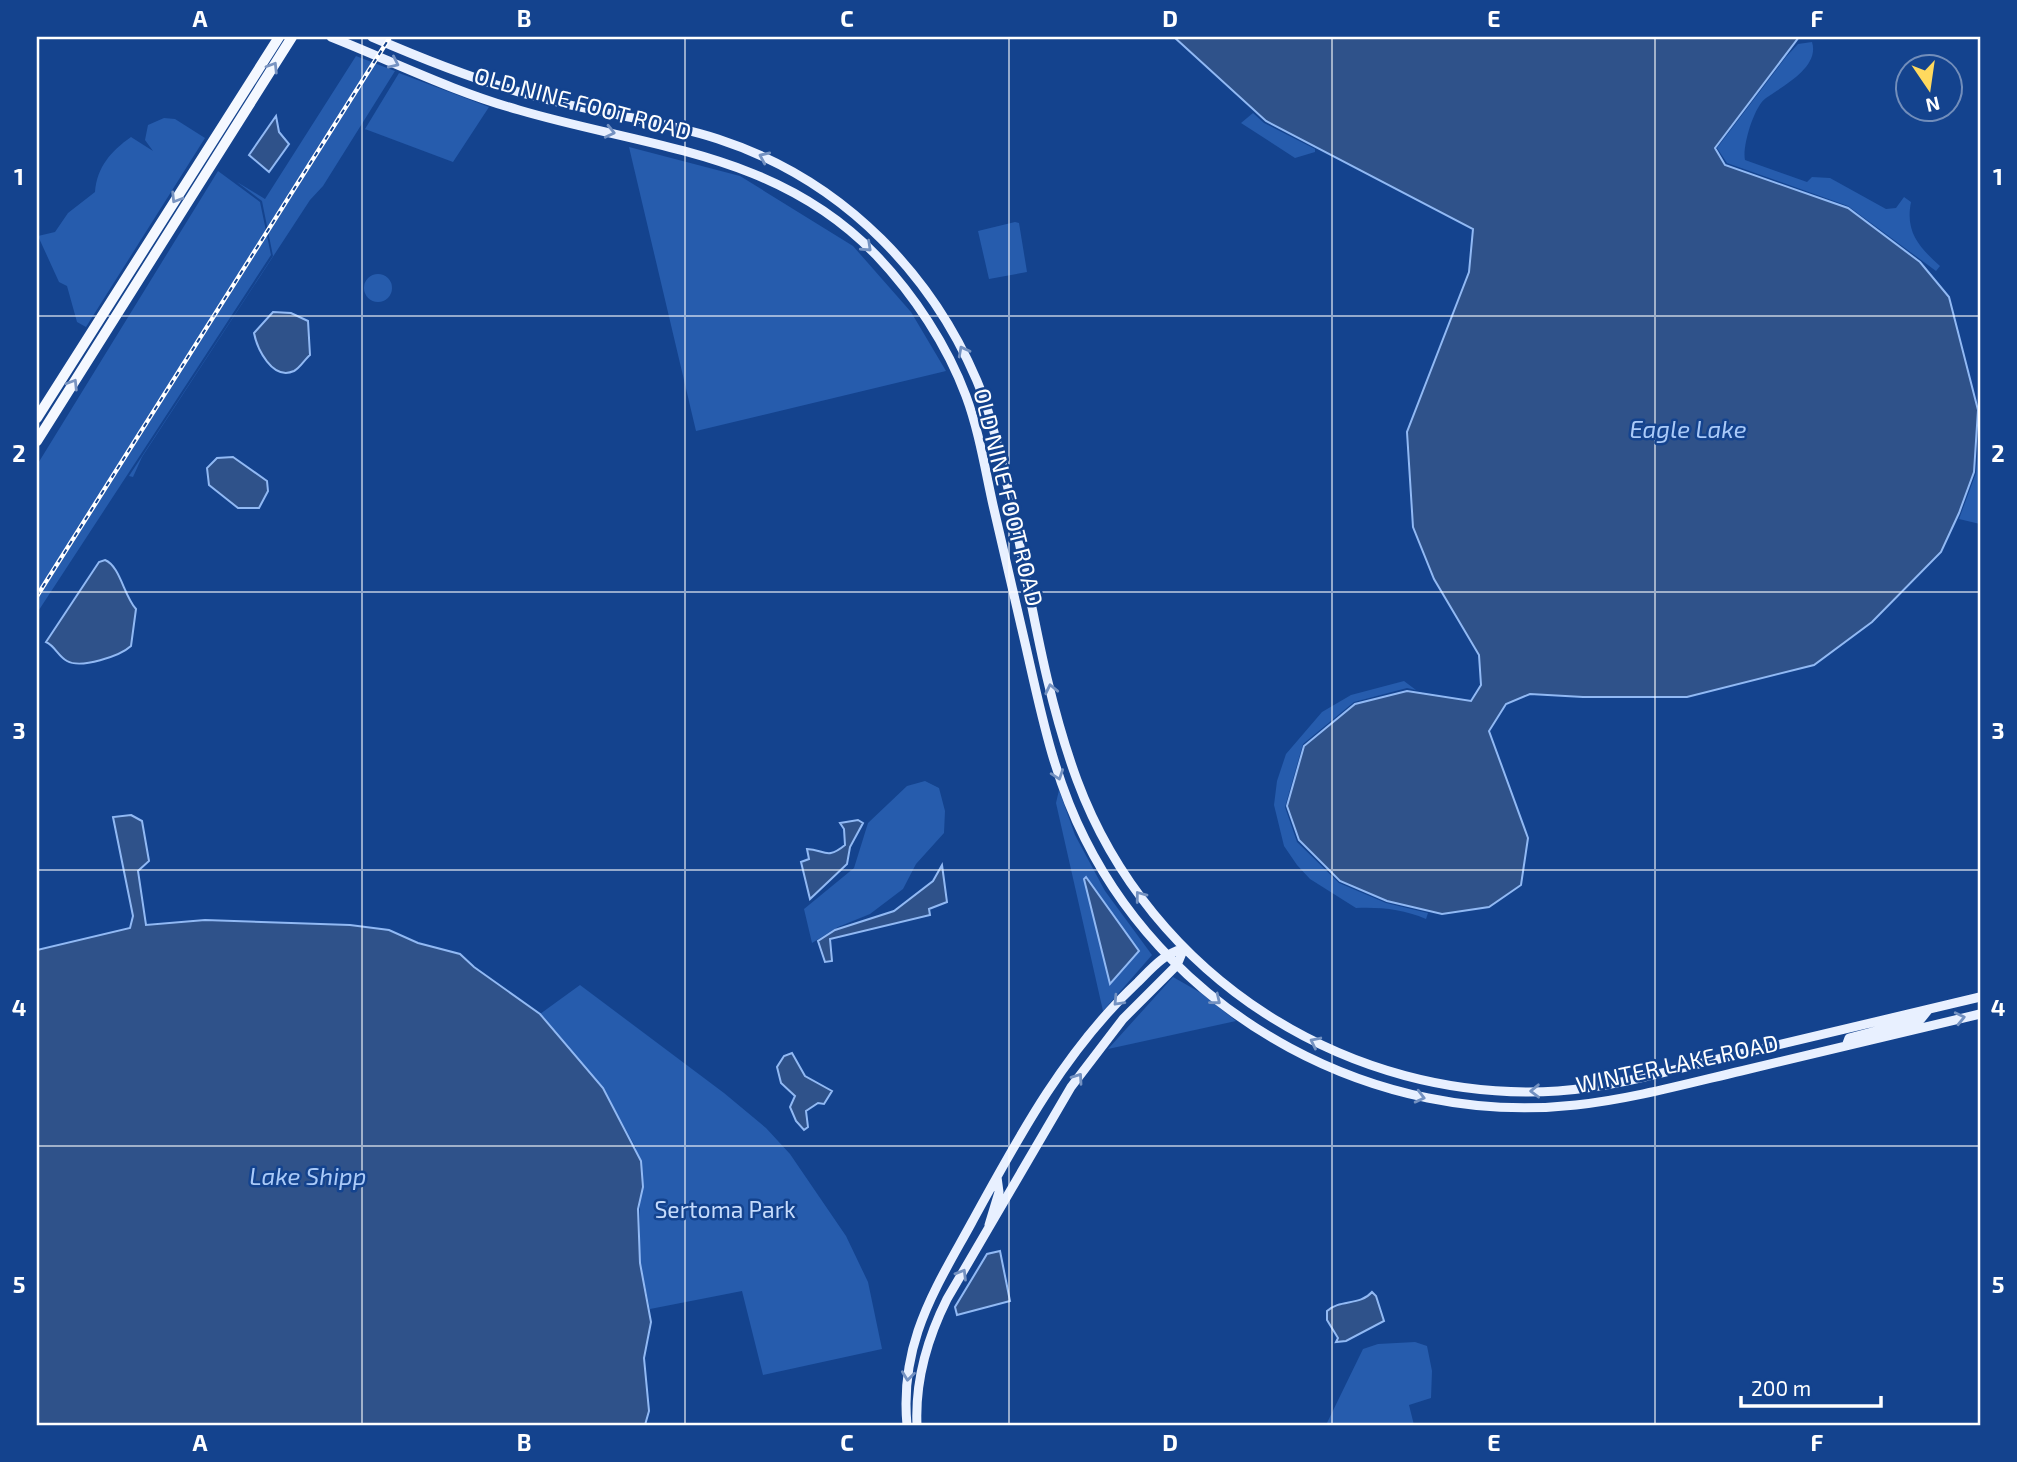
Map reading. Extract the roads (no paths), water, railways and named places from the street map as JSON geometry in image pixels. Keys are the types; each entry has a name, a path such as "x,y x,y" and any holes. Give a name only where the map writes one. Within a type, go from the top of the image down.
{"highway":[{"path":"37,418 279,37"},
{"path":"37,441 292,37"},
{"path":"227,139 227,128 250,90 257,71"},
{"path":"200,182 216,146 216,136"},
{"path":"135,263 145,269"}],"main road":[{"name":"OLD NINE FOOT ROAD","path":"331,37 497,104 690,150 739,166 786,188 829,215 894,274 939,340 969,404 1059,780 1100,865 1146,931 1167,953"},
{"name":"OLD NINE FOOT ROAD","path":"372,37 520,92 692,132 757,154 828,193 859,217 897,254 946,319 985,401 1060,728 1083,796 1125,874 1184,948"},
{"path":"907,1425 907,1380 919,1329 942,1276 997,1176 1051,1086 1081,1045 1124,995 1167,953 1184,948"},
{"path":"917,1425 916,1403 931,1334 947,1300 1052,1117 1087,1064 1122,1019 1177,965 1184,948"},
{"name":"WINTER LAKE ROAD","path":"1184,948 1230,990 1296,1033 1374,1067 1440,1084 1501,1092 1559,1091 1615,1083 1980,997"},
{"name":"WINTER LAKE ROAD","path":"1167,953 1229,1010 1299,1054 1356,1078 1429,1099 1496,1107 1574,1105 1681,1085 1980,1014"},
{"path":"1846,1046 1849,1038 1921,1019 1929,1009"},
{"path":"1779,1062 1790,1053 1834,1043 1842,1037 1841,1030"},
{"path":"1681,1085 1724,1071 1730,1057"},
{"path":"988,1230 999,1192 997,1176"}],"water":[{"name":"Eagle Lake","path":"1174,37 1799,37 1715,148 1725,165 1848,208 1920,262 1949,297 1978,410 1974,472 1941,552 1872,622 1814,665 1687,697 1530,694 1506,704 1489,731 1528,838 1521,885 1489,907 1442,914 1387,901 1340,881 1299,840 1287,806 1304,746 1355,704 1407,691 1471,701 1481,685 1479,655 1434,579 1413,527 1407,432 1469,272 1473,229 1266,121"},
{"path":"276,116 279,132 289,144 269,172 249,155"},
{"path":"273,312 291,313 308,321 310,355 294,371 286,373 272,367 262,354 256,339 254,333"},
{"path":"233,457 267,481 268,491 259,508 238,508 209,485 207,468 217,458"},
{"path":"105,560 114,568 136,609 131,646 100,660 81,663 67,661 46,642 99,562"},
{"name":"Lake Shipp","path":"131,815 142,821 149,861 138,871 146,925 205,920 350,925 389,930 418,943 460,954 540,1014 603,1088 641,1161 643,1187 638,1209 640,1263 651,1322 644,1358 649,1411 645,1425 37,1425 37,950 130,928 133,916 113,817"},
{"path":"858,820 863,823 850,847 847,864 810,899 801,862 809,859 807,849 826,853 839,850 845,845 844,829 840,823"},
{"path":"942,865 947,902 929,909 930,915 830,939 832,961 825,962 818,941 835,930 894,911 933,881"},
{"path":"1086,877 1139,951 1110,984 1084,879"},
{"path":"792,1053 805,1076 832,1091 824,1104 818,1103 806,1111 808,1127 804,1130 796,1121 790,1107 795,1096 781,1083 777,1067 784,1056"},
{"path":"1000,1251 1010,1301 957,1315 955,1307 987,1254"},
{"path":"1372,1292 1376,1296 1384,1321 1346,1341 1336,1342 1338,1338 1327,1320 1327,1311 1332,1307 1362,1299"}],"railway":[{"path":"37,596 390,37"}],"park label":[{"name":"Sertoma Park","path":"725,1209"}]}
